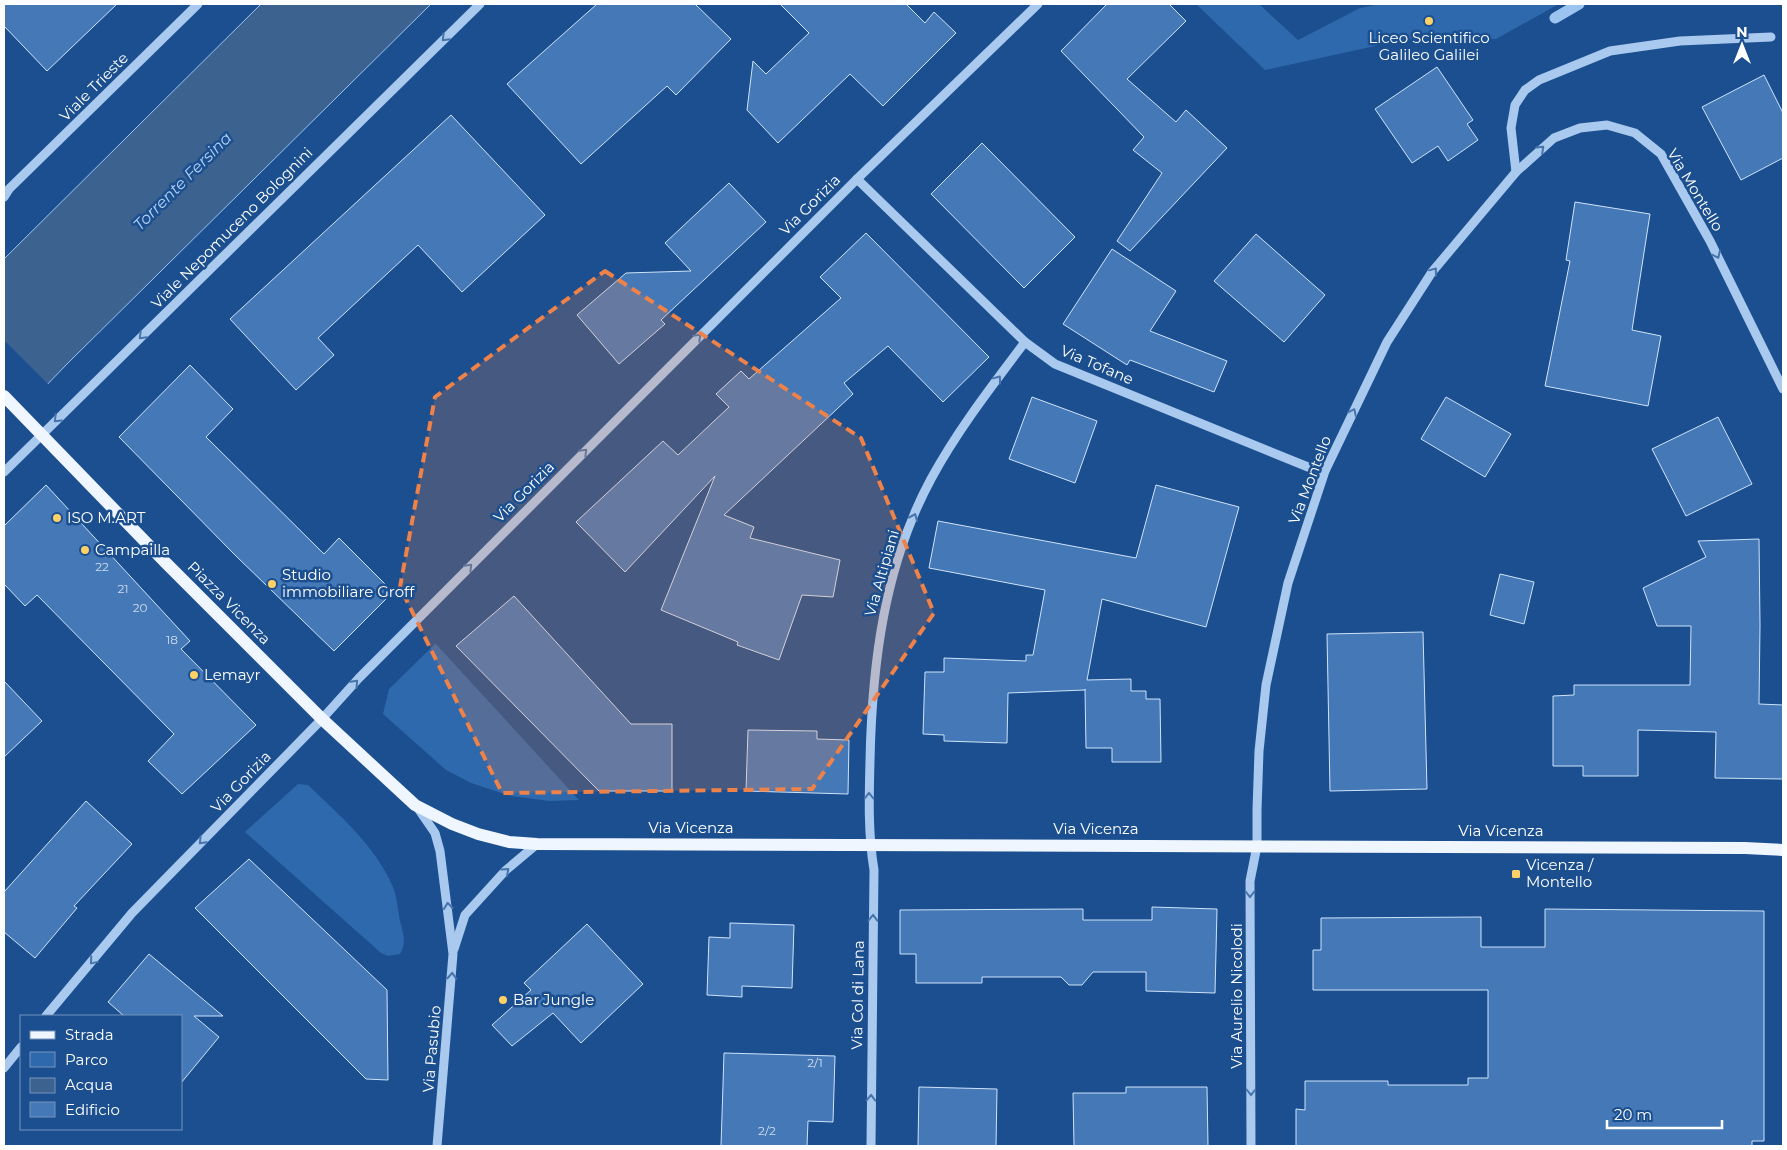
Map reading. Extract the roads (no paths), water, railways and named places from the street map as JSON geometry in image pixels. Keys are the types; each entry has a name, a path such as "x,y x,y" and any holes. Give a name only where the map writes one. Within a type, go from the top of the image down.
{"main road":[{"name":"Piazza Vicenza","path":"4,396 165,562 322,719 415,805"},
{"name":"Via Vicenza","path":"415,805 452,824 478,834 509,842 537,844 1736,848 1783,850"}],"street":[{"name":"Viale Trieste","path":"4,197 7,191 198,4"},
{"name":"Viale Nepomuceno Bolognini","path":"4,472 480,4"},
{"name":"Via Gorizia","path":"47,1015 132,913 360,678 857,179 1038,4"},
{"path":"1516,172 1511,128 1515,105 1525,90 1539,80 1610,51 1680,40 1771,37"},
{"name":"Via Montello","path":"1257,846 1259,751 1266,685 1288,583 1325,471 1387,342 1432,272 1516,172 1554,138 1580,128 1607,125 1635,133 1661,154 1710,241 1783,388"},
{"name":"Via Tofane","path":"857,179 1025,342 1055,364 1308,467 1325,471"},
{"name":"Via Altipiani","path":"870,845 871,708 876,658 886,598 908,530 930,481 949,448 976,408 1025,342"},
{"name":"Via Pasubio","path":"415,805 435,833 440,851 453,954 437,1146"},
{"name":"Via Pasubio","path":"453,954 465,915 505,872 537,844"},
{"name":"Via Col di Lana","path":"870,845 874,870 871,1146"},
{"name":"Via Aurelio Nicolodi","path":"1251,1146 1250,881 1257,846"},
{"path":"4,1068 20,1048"}],"water":[{"name":"Torrente Fersina","path":"261,4 431,4 69,362 4,429 4,259"}],"waterway":[{"path":"1555,18 1579,4"}],"place":[{"name":"Liceo Scientifico Galileo Galilei","path":"1429,21"},
{"name":"ISO M.ART","path":"57,518"},
{"name":"Campailla","path":"85,550"},
{"name":"Studio immobiliare Groff","path":"272,584"},
{"name":"Lemayr","path":"194,675"},
{"name":"Vicenza / Montello","path":"1516,874"},
{"name":"Bar Jungle","path":"503,1000"}]}
